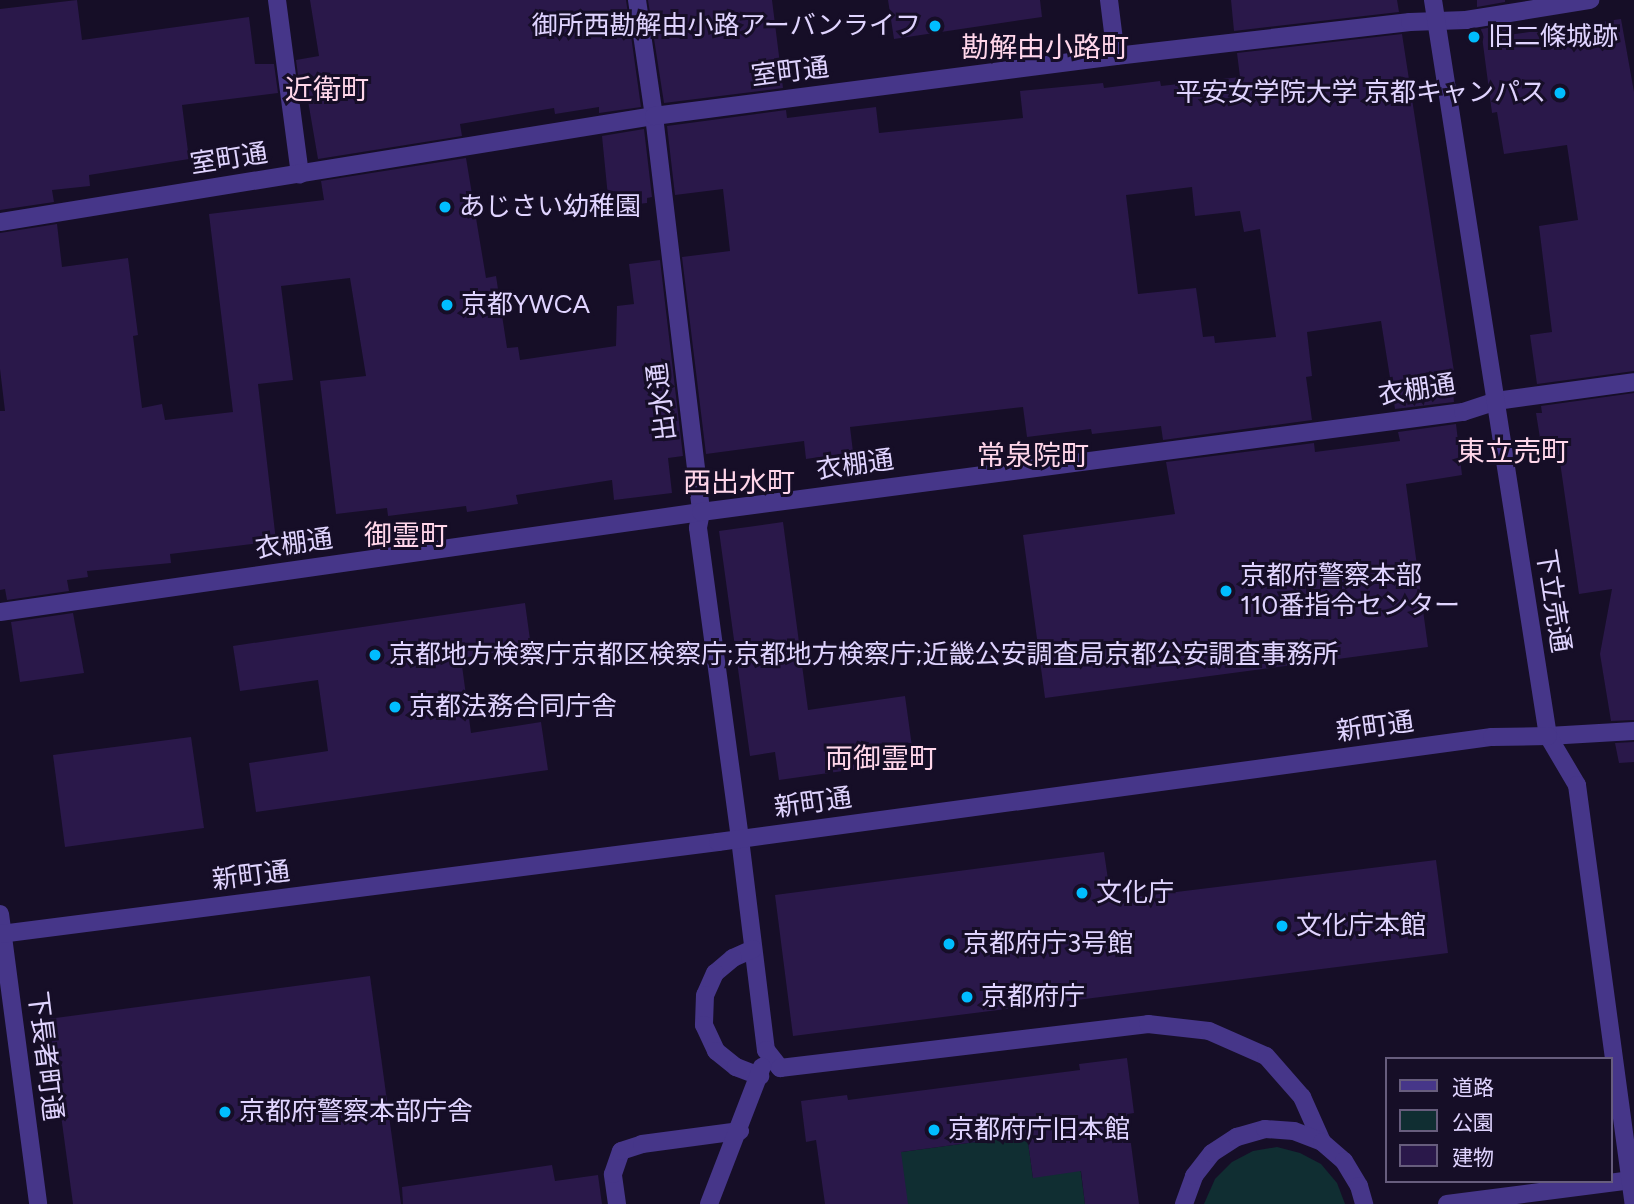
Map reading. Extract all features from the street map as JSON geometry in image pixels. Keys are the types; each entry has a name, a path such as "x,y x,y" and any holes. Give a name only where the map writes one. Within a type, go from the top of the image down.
{"street":[{"path":"277,0 300,174"},
{"name":"出水通","path":"637,0 654,116 701,512 698,528 766,1050 760,1076 740,1131 709,1204"},
{"path":"1109,0 1116,56"},
{"name":"下立売通","path":"1433,0 1548,736 1577,785 1628,1114 1634,1204"},
{"name":"室町通","path":"0,222 654,116 1116,56 1465,20 1590,0"},
{"name":"衣棚通","path":"0,612 701,512 1463,412 1496,401 1634,382"},
{"name":"新町通","path":"1,934 740,839 1492,737 1634,731"},
{"name":"下長者町通","path":"0,914 38,1204"},
{"path":"754,949 733,958 715,974 705,995 704,1025 716,1051 736,1067 760,1076"},
{"path":"766,1050 780,1068 790,1068 1148,1024 1209,1031 1266,1056 1302,1097 1322,1142"},
{"path":"1184,1204 1194,1176 1212,1153 1237,1137 1275,1130 1294,1131 1322,1142 1344,1161 1359,1186 1364,1204"},
{"path":"617,1204 613,1174 621,1151 642,1144 740,1131"},
{"path":"1613,1182 1632,1180"},
{"path":"1447,1204 1609,1183"}],"green space":[{"path":"1075,1128 1085,1204 902,1204 872,1156 1027,1135 1033,1178"},
{"path":"1277,1147 1300,1153 1321,1164 1337,1183 1345,1204 1204,1204 1215,1179 1232,1162 1253,1151"}],"building":[{"path":"77,0 82,40 249,17 255,64 274,64 278,93 182,105 189,159 89,175 90,186 52,190 54,202 0,210 0,9"},
{"path":"310,0 626,0 641,107 599,113 599,107 555,114 554,108 460,124 462,136 318,159 306,89 300,90 296,60 319,56"},
{"path":"648,0 772,0 783,88 664,103"},
{"name":"御所西勘解由小路アーバンライフ","path":"888,0 1040,0 1042,17 894,39"},
{"path":"1231,0 1397,0 1399,12 1234,31"},
{"path":"1477,0 1505,0 1505,2 1477,7"},
{"path":"1621,19 1634,92 1634,371 1537,384 1530,335 1552,332 1539,226 1578,220 1567,145 1504,154 1497,112 1492,113 1481,29 1507,25 1508,35"},
{"path":"1402,34 1457,391 1453,392 1454,402 1395,409 1381,321 1307,332 1312,376 1306,377 1312,420 1163,440 1161,426 1092,434 1091,429 1027,437 1023,407 850,427 853,452 806,459 804,441 706,454 682,257 730,251 723,189 675,195 667,126 786,110 787,118 876,107 879,133 1023,118 1020,91 1103,83 1104,88 1160,81 1161,86 1240,77 1237,53","holes":["1192,187 1195,216 1240,211 1244,232 1260,229 1276,337 1215,343 1214,336 1203,337 1196,288 1138,294 1126,195"]},
{"path":"644,129 652,197 647,198 647,203 609,207 602,136"},
{"path":"466,158 486,278 496,276 507,348 518,347 520,360 616,346 617,306 634,304 629,264 660,260 683,456 668,458 672,493 614,500 612,480 516,495 518,504 467,512 466,506 388,516 387,508 336,514 320,381 366,376 350,278 281,286 293,380 258,384 276,541 170,554 171,563 87,571 88,577 67,580 69,591 7,600 5,589 0,590 0,411 5,411 0,369 0,233 57,224 62,267 128,258 138,335 133,336 142,408 162,404 165,420 233,412 209,214 324,200 321,181"},
{"path":"1634,393 1634,720 1611,721 1600,654 1612,589 1579,594 1559,455 1543,457 1536,413 1542,413 1541,406"},
{"name":"京都府警察本部 110番指令センター","path":"1456,424 1462,475 1406,484 1428,647 1045,698 1023,535 1175,514 1166,462 1314,443 1315,452 1400,441 1398,432"},
{"path":"783,522 808,710 905,696 914,761 779,780 775,752 750,756 719,531"},
{"name":"京都法務合同庁舎","path":"525,603 531,647 461,658 471,733 541,722 548,770 256,812 249,763 328,751 318,680 240,691 233,646"},
{"path":"73,613 84,673 20,682 11,622"},
{"path":"191,737 204,828 65,847 53,755"},
{"path":"1634,742 1634,762 1619,763 1615,743"},
{"name":"京都府庁3号館","path":"1104,852 1111,900 1436,860 1448,953 793,1036 775,895"},
{"name":"京都府警察本部庁舎","path":"370,976 401,1204 73,1204 48,1019"},
{"name":"京都府庁旧本館","path":"1127,1058 1134,1113 1127,1114 1139,1204 1085,1204 1081,1171 1033,1178 1027,1135 901,1152 908,1204 825,1204 816,1140 806,1142 801,1101 847,1095 848,1100 1080,1070 1079,1064"},
{"path":"552,1165 555,1181 598,1175 602,1204 403,1204 402,1187"}],"place":[{"name":"御所西勘解由小路アーバンライフ","path":"935,26"},
{"name":"旧二條城跡","path":"1474,37"},
{"name":"平安女学院大学 京都キャンパス","path":"1560,93"},
{"name":"あじさい幼稚園","path":"445,207"},
{"name":"京都YWCA","path":"447,305"},
{"name":"京都府警察本部 110番指令センター","path":"1226,591"},
{"name":"京都地方検察庁京都区検察庁;京都地方検察庁;近畿公安調査局京都公安調査事務所","path":"375,655"},
{"name":"京都法務合同庁舎","path":"395,707"},
{"name":"文化庁","path":"1082,893"},
{"name":"文化庁本館","path":"1282,926"},
{"name":"京都府庁3号館","path":"949,944"},
{"name":"京都府庁","path":"967,997"},
{"name":"京都府警察本部庁舎","path":"225,1112"},
{"name":"京都府庁旧本館","path":"934,1130"}],"district":[{"name":"勘解由小路町","path":"1045,47"},
{"name":"近衛町","path":"327,89"},
{"name":"東立売町","path":"1513,451"},
{"name":"常泉院町","path":"1033,455"},
{"name":"西出水町","path":"739,482"},
{"name":"御霊町","path":"406,535"},
{"name":"両御霊町","path":"881,758"}]}
